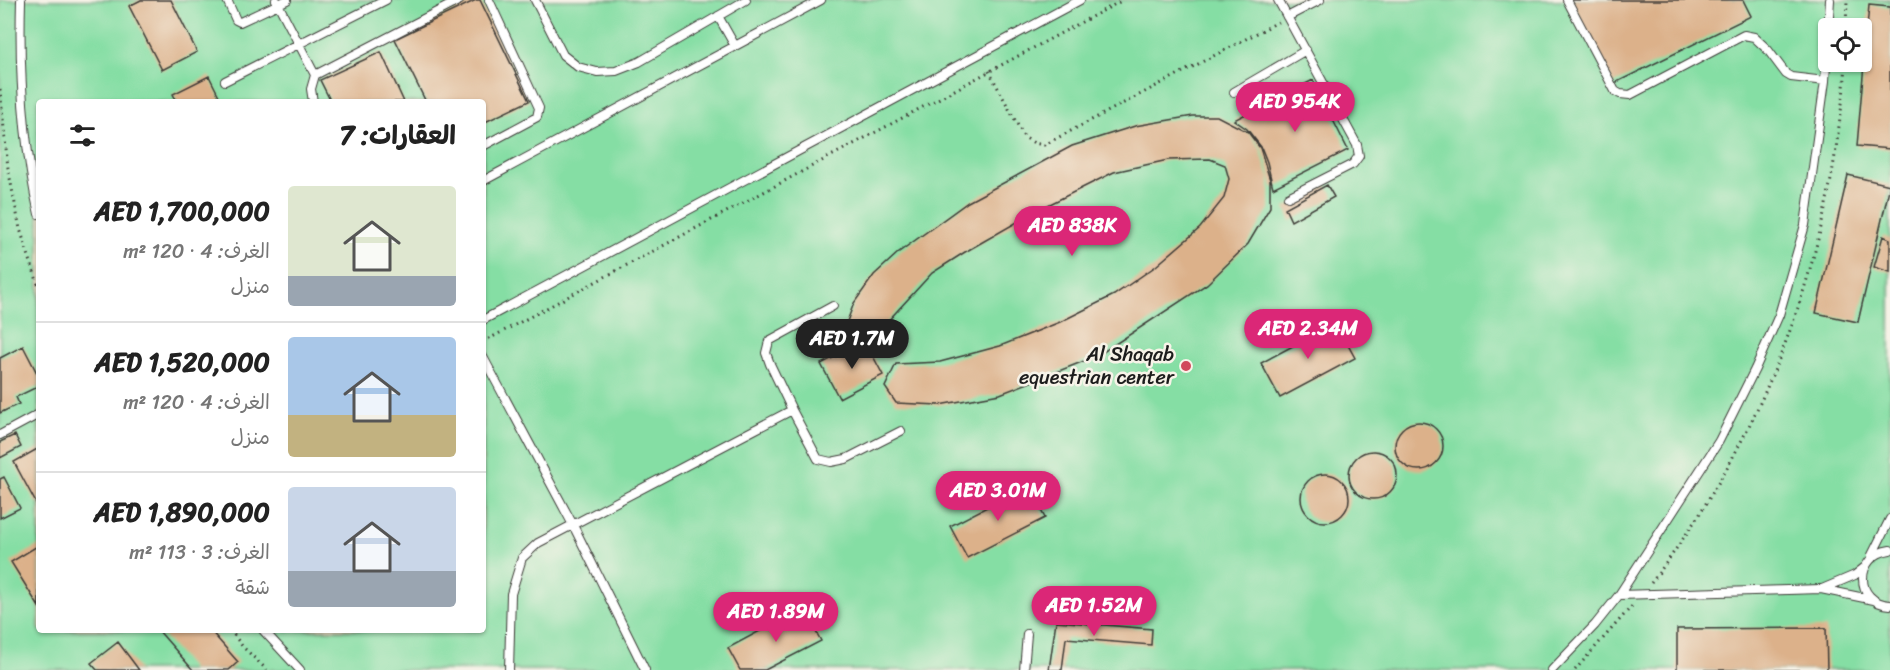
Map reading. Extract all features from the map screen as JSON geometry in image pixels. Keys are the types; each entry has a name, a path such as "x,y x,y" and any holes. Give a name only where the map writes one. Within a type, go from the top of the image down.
{"lane":[{"path":"21,0 20,39 25,132 36,196"},
{"path":"227,0 240,22 277,2 287,0"},
{"path":"225,81 386,0"},
{"path":"315,75 460,0"},
{"path":"535,0 563,55 578,67 597,72 616,71 639,62 746,0"},
{"path":"486,179 821,0"},
{"path":"486,318 1080,0"},
{"path":"1278,0 1357,145 1359,156 1353,164 1288,198"},
{"path":"1287,17 1320,0"},
{"path":"1567,0 1615,91 1620,94 1630,95 1744,35 1754,37 1791,77 1824,81"},
{"path":"1552,670 1595,625 1619,595 1719,441 1779,315 1805,225 1824,81 1830,0"},
{"path":"486,144 537,117 539,113 539,108 491,1"},
{"path":"277,2 315,75 311,89 313,99"},
{"path":"718,16 735,46"},
{"path":"1234,92 1306,50"},
{"path":"833,306 769,341 766,353 818,459 831,462 846,459 901,431"},
{"path":"486,363 573,525 645,670"},
{"path":"509,670 510,594 522,558 538,543 792,410"},
{"path":"0,435 36,416"},
{"path":"1875,600 1864,585 1867,563 1890,519"},
{"path":"1821,589 1855,574 1878,552 1890,550"},
{"path":"1619,595 1821,589 1875,600 1889,607"},
{"path":"266,633 300,670"},
{"path":"1024,670 1027,634"}],"path":[{"path":"486,340 988,70 1123,0"},
{"path":"1846,18 1847,0"},
{"path":"988,70 1024,137 1034,143 1044,145 1287,17"},
{"path":"0,89 8,168 21,229 36,277"},
{"path":"232,633 267,670"}],"green space":[{"name":"Al Shaqab equestrian center","path":"0,0 1890,0 1890,670 0,670"}],"building":[{"path":"141,0 171,0 197,52 162,70 129,6"},
{"path":"480,0 529,101 486,122 486,99 425,99 395,39"},
{"path":"1571,0 1743,0 1751,16 1613,84"},
{"path":"1869,5 1890,7 1890,149 1857,146 1863,72 1872,72 1872,18 1868,18"},
{"path":"381,52 403,99 330,99 320,80"},
{"path":"209,76 220,99 176,99 173,94"},
{"path":"1313,80 1348,150 1273,188 1261,147 1247,129 1234,120"},
{"path":"1193,116 1217,116 1248,132 1260,148 1270,180 1270,207 1248,244 1207,284 1097,356 1000,394 939,405 896,403 885,387 896,364 940,362 1000,346 1060,322 1114,295 1156,266 1200,228 1224,198 1229,179 1225,165 1210,159 1168,160 1114,172 1042,208 932,273 887,322 882,338 843,332 854,303 874,275 899,252 968,202 1072,146 1135,126"},
{"path":"1848,175 1890,185 1858,322 1816,313"},
{"path":"1327,185 1334,197 1291,221 1285,208"},
{"path":"1883,236 1890,239 1890,272 1874,267"},
{"path":"1336,323 1355,358 1280,398 1261,363"},
{"path":"865,341 883,375 839,398 821,364"},
{"path":"23,346 36,371 36,387 16,397 19,404 0,413 0,358"},
{"path":"1414,422 1424,422 1436,429 1443,441 1443,451 1436,463 1424,470 1414,470 1399,459 1395,451 1395,441 1406,426"},
{"path":"15,435 21,447 0,458 0,442"},
{"path":"36,450 36,503 14,462"},
{"path":"1368,451 1378,451 1390,458 1397,470 1397,480 1390,492 1378,499 1368,499 1353,488 1349,480 1349,470 1360,455"},
{"path":"1320,474 1330,474 1342,481 1349,493 1349,503 1342,515 1330,522 1320,522 1305,511 1301,503 1301,493 1312,478"},
{"path":"4,477 20,508 0,518 0,479"},
{"path":"1028,486 1045,518 967,558 950,526"},
{"path":"36,547 36,602 11,562"},
{"path":"803,608 821,641 765,670 740,670 728,648"},
{"path":"1056,621 1152,629 1151,645 1066,638 1062,670 1049,670"},
{"path":"1826,628 1827,670 1677,670 1677,629"},
{"path":"161,633 213,633 238,662 229,670 193,670"},
{"path":"118,642 139,670 97,670 91,663"}],"place":[{"name":"Al Shaqab equestrian center","path":"1186,366"}]}
